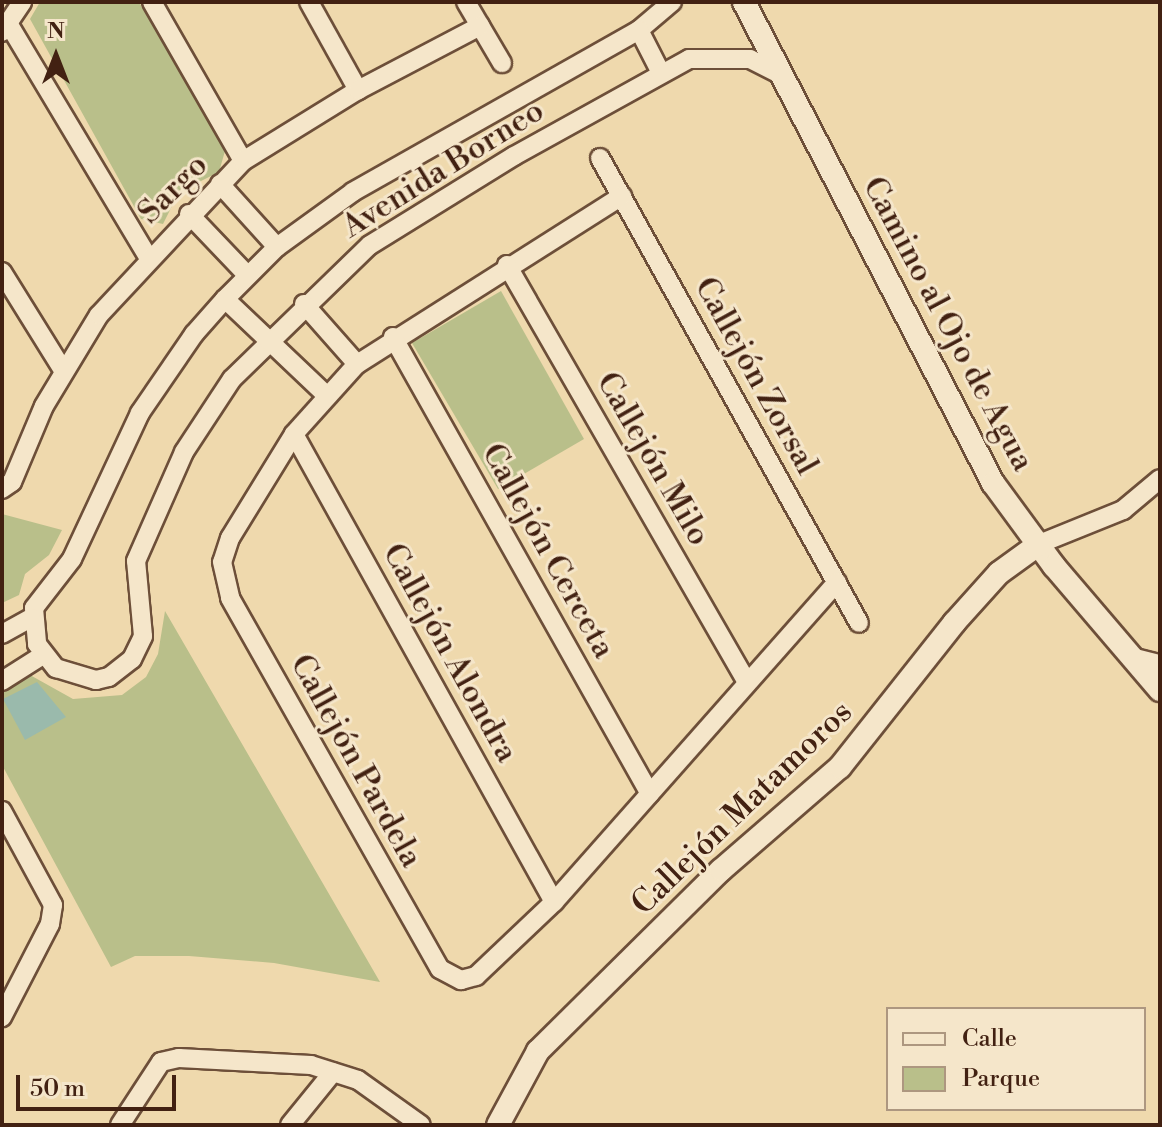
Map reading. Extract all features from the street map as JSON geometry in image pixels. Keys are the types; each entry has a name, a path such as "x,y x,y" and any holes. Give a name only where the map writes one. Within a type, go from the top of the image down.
{"street":[{"path":"22,2 5,28 148,257"},
{"path":"152,2 243,161"},
{"path":"309,2 358,90"},
{"path":"466,2 502,63"},
{"name":"Avenida Borneo","path":"31,618 41,592 72,559 140,413 186,344 247,275 277,247 364,185 639,30 672,2"},
{"name":"Camino al Ojo de Agua","path":"744,2 961,430 1039,544 1160,690"},
{"name":"Sargo","path":"2,489 12,482 63,370 99,315 148,257 243,161 358,90 480,26"},
{"path":"639,30 661,73"},
{"name":"Avenida Borneo","path":"43,655 66,675 81,679 109,677 132,659 144,626 135,586 136,561 151,523 203,421 267,342 370,245 661,73 710,55 750,59 783,76"},
{"name":"Callejón Zorsal","path":"600,158 859,623"},
{"path":"220,184 277,247"},
{"name":"Callejón Pardela","path":"622,196 393,337 357,364 325,394 294,434 225,551 223,574 230,598 440,969 461,980 476,976 554,902 837,582"},
{"path":"189,214 247,275"},
{"name":"Callejón Milo","path":"507,265 747,683"},
{"path":"2,272 63,370"},
{"path":"225,299 325,394"},
{"path":"304,304 357,364"},
{"name":"Callejón Cerceta","path":"393,337 650,794"},
{"name":"Callejón Alondra","path":"294,434 554,902"},
{"path":"1039,544 1123,510 1160,479"},
{"name":"Callejón Matamoros","path":"498,1125 538,1051 729,863 840,767 954,623 999,573 1039,544"},
{"path":"2,634 31,618 43,655 2,681"},
{"path":"1131,657 1160,664"},
{"path":"2,811 53,905 50,924 2,1017"},
{"path":"120,1125 161,1062 287,1062 333,1072 383,1093 421,1125"},
{"path":"290,1125 333,1072"}],"green space":[{"path":"40,2 139,2 225,151 219,172 179,192 163,224 141,219 30,19"},
{"path":"501,291 584,439 498,489 412,343"},
{"path":"2,514 62,530 49,555 25,574 19,595 2,603"},
{"path":"165,611 380,982 274,963 189,956 135,956 111,967 2,765 2,692 30,675 73,699 122,695 146,677 158,654"}],"shaded area":[{"path":"37,682 66,717 25,740 3,699"}]}
